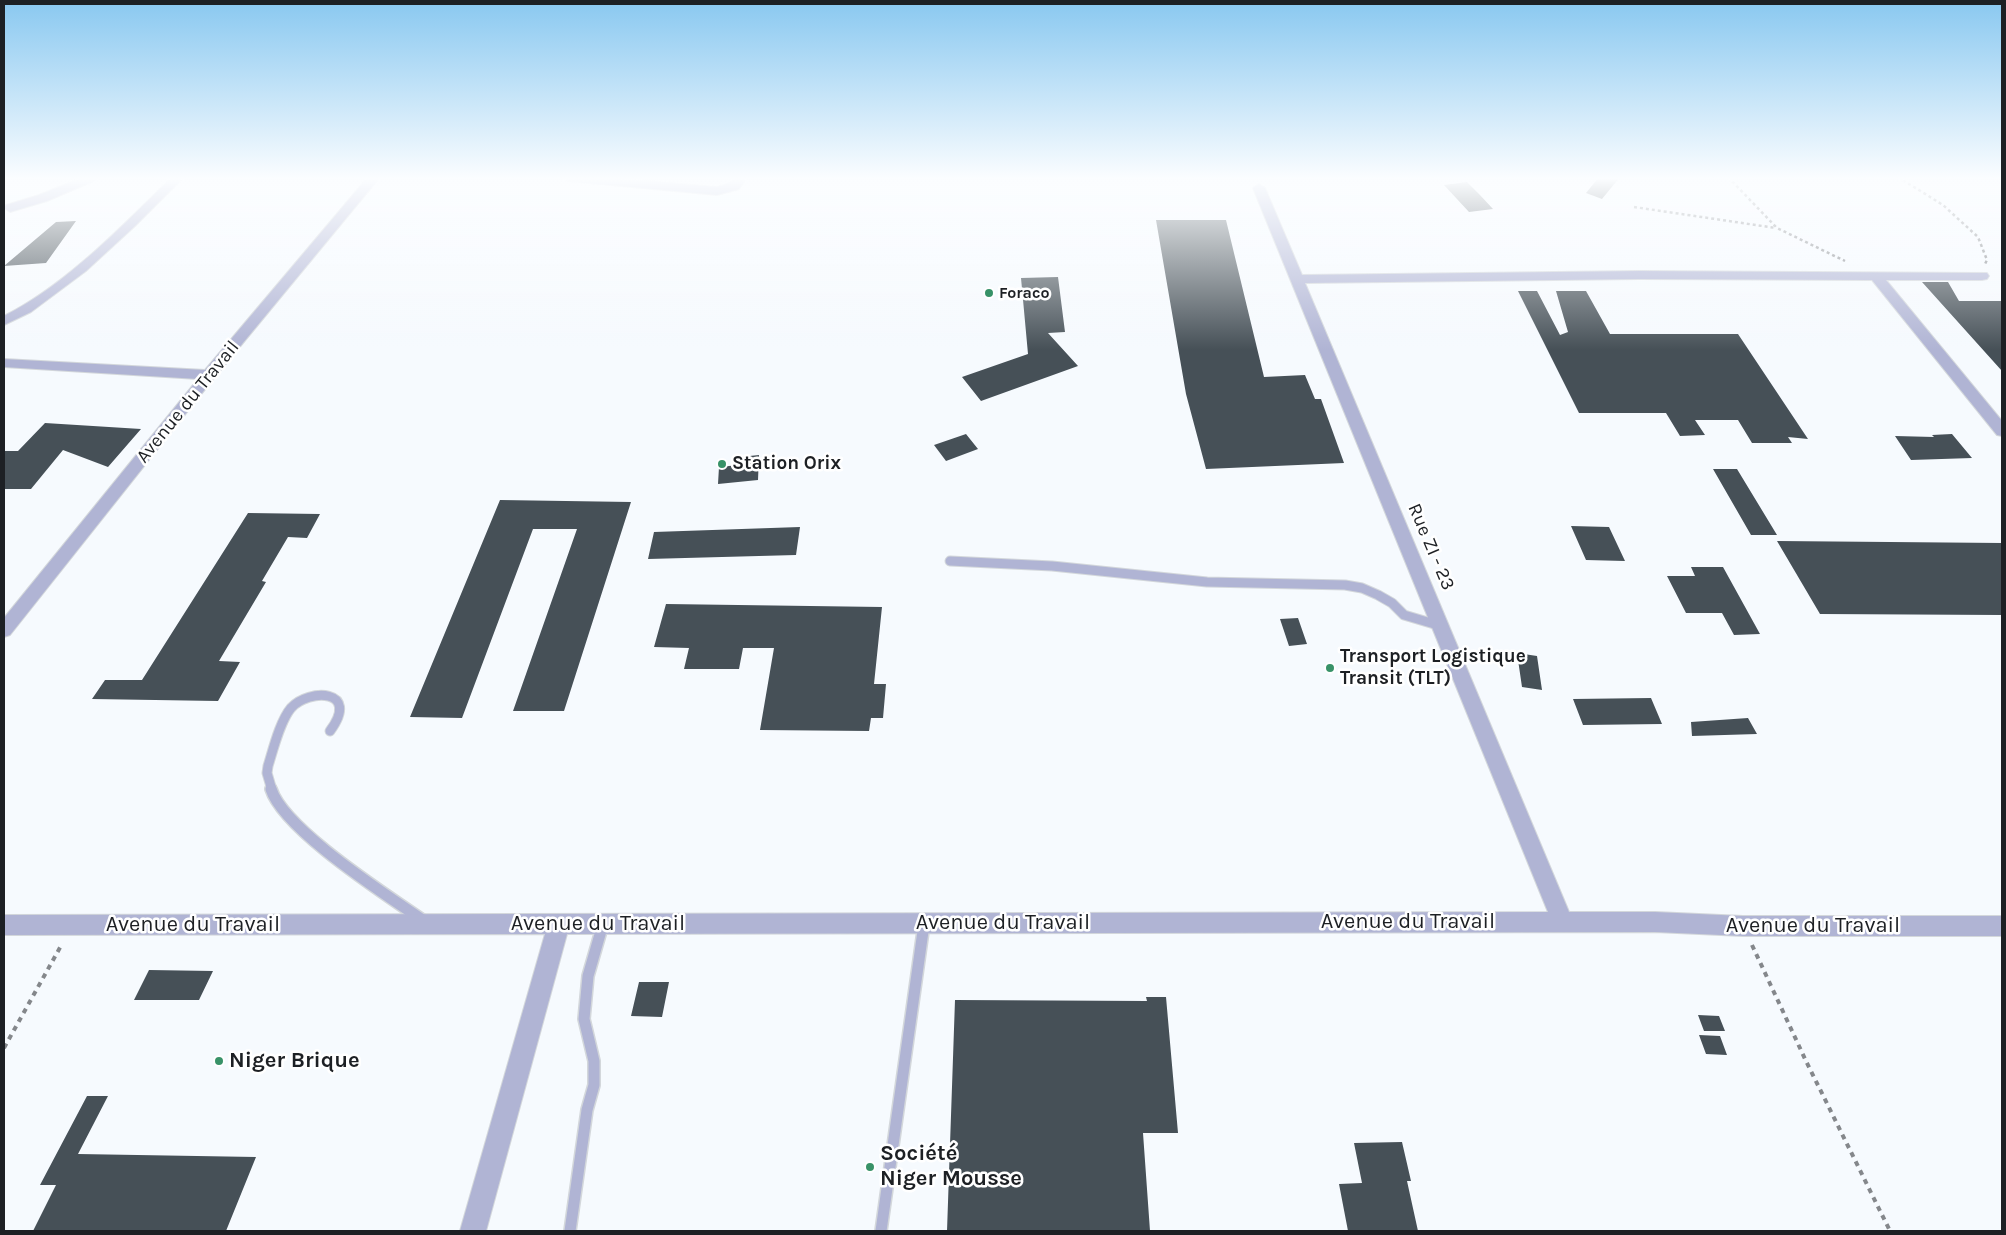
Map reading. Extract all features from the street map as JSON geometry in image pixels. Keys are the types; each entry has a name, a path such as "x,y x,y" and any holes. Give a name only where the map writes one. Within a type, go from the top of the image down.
{"street":[{"path":"4,321 19,314 67,281 121,235"},
{"name":"Avenue du Travail","path":"4,630 209,375 326,235"},
{"name":"Rue ZI - 23","path":"1279,235 1563,923"},
{"path":"1297,278 1640,274 1982,276"},
{"path":"1876,276 2002,431"},
{"path":"4,363 209,375"},
{"name":"Avenue du Travail","path":"4,925 1655,922 1743,926 2002,926"},
{"path":"473,1231 559,924"}],"lane":[{"path":"950,561 1052,566 1207,582 1346,585 1362,588 1378,595 1392,603 1404,615 1441,626"},
{"path":"330,731 337,723 342,707 338,700 332,696 318,695 302,700 292,706 285,717 267,772 276,800 312,840 429,925"},
{"path":"881,1231 924,923"},
{"path":"570,1231 587,1110 594,1085 594,1061 584,1019 587,984 603,924"}],"path":[{"path":"1791,235 1876,276"},
{"path":"1975,235 1986,260 1982,276"},
{"path":"4,1048 72,926"},
{"path":"1743,926 1806,1061 1890,1231"}],"building":[{"path":"41,235 66,235 46,263 4,266"},
{"path":"1159,235 1230,235 1264,377 1305,375 1315,399 1321,399 1344,463 1206,469 1186,394"},
{"path":"1058,277 1065,332 1048,333 1078,366 981,401 962,377 1028,354 1021,278"},
{"path":"1922,282 1948,282 1959,301 2002,301 2002,371"},
{"path":"1518,291 1537,291 1560,335 1568,332 1556,291 1586,291 1610,334 1738,334 1808,439 1788,437 1792,443 1752,443 1738,420 1695,420 1705,435 1680,436 1666,413 1579,413"},
{"path":"45,423 141,429 108,467 63,450 31,489 4,489 4,451 18,451"},
{"path":"966,434 978,449 946,461 934,445"},
{"path":"1952,434 1972,458 1911,460 1895,436 1934,437 1932,435"},
{"path":"759,455 758,480 718,484 719,467 739,465 740,457"},
{"path":"1713,469 1737,469 1777,535 1751,535"},
{"path":"500,500 631,502 564,711 513,711 577,529 533,529 462,718 410,717"},
{"path":"248,513 320,514 307,538 288,537 262,581 266,582 219,661 240,662 218,701 92,699 105,680 142,680"},
{"path":"1571,526 1609,527 1625,561 1586,560"},
{"path":"800,527 796,555 648,559 654,532"},
{"path":"1777,541 2002,543 2002,615 1820,614"},
{"path":"1691,567 1723,567 1760,634 1734,635 1722,613 1686,613 1667,576 1695,576"},
{"path":"666,604 882,607 874,684 886,684 883,718 871,718 869,731 760,730 774,648 743,648 739,669 684,669 689,648 654,647"},
{"path":"1298,618 1307,644 1289,646 1280,619"},
{"path":"1517,653 1537,656 1542,690 1522,687"},
{"path":"1651,698 1662,724 1583,725 1573,699"},
{"path":"1748,718 1757,734 1692,736 1691,722"},
{"path":"149,970 213,971 199,1000 134,1000"},
{"path":"639,982 669,982 662,1017 631,1016"},
{"path":"1146,997 1166,997 1178,1133 1143,1133 1150,1231 947,1231 955,1000 1147,1001"},
{"path":"1698,1015 1719,1016 1725,1031 1704,1031"},
{"path":"1699,1035 1720,1036 1727,1055 1706,1054"},
{"path":"87,1096 108,1096 78,1154 256,1157 226,1231 33,1231 56,1185 40,1185"},
{"path":"1402,1142 1411,1181 1407,1181 1418,1231 1348,1231 1339,1184 1362,1183 1354,1143"}],"place":[{"name":"Foraco","path":"989,293"},
{"name":"Station Orix","path":"722,464"},
{"name":"Transport Logistique Transit (TLT)","path":"1330,668"},
{"name":"Niger Brique","path":"219,1061"},
{"name":"Société Niger Mousse","path":"870,1167"}]}
